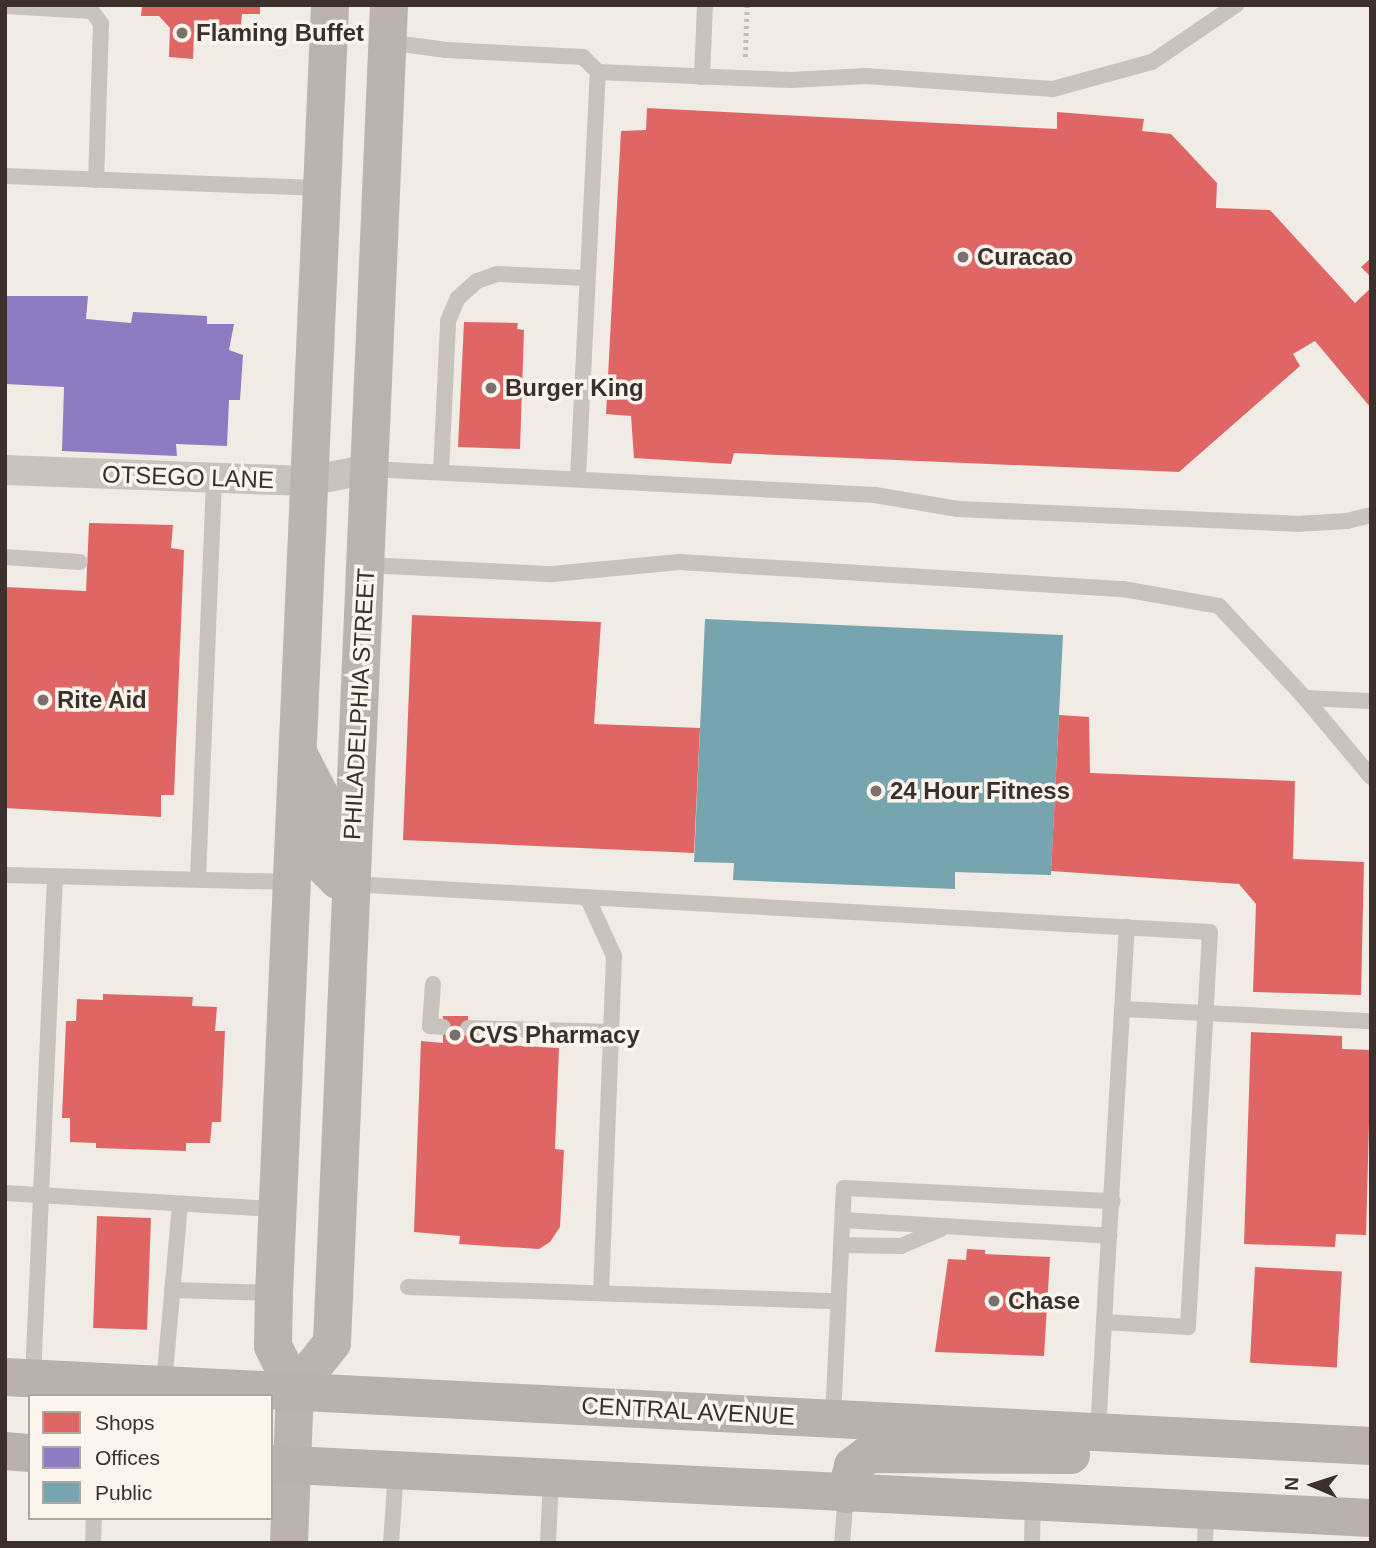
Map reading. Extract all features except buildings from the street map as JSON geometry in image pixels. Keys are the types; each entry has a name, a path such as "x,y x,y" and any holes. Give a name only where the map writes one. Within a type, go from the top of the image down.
{"main road":[{"path":"289,1543 282,1465 295,1390 273,1346 274,1293 330,5"},
{"name":"PHILADELPHIA STREET","path":"295,1390 332,1343 388,24"},
{"path":"296,751 323,801 321,850 327,869 338,880 351,884"},
{"name":"CENTRAL AVENUE","path":"19,1378 1371,1446"},
{"path":"846,1494 853,1466 869,1454 1077,1455 1098,1432"},
{"path":"5,1451 28,1453"},
{"path":"282,1465 1033,1503 1205,1526 1371,1518"}],"street":[{"name":"OTSEGO LANE","path":"5,470 308,481 370,469"}],"lane":[{"path":"702,77 705,5"},
{"path":"388,24 446,50 583,57 598,72 791,80 866,76 1053,89 1152,62 1236,5"},
{"path":"5,6 92,11 101,24 96,180"},
{"path":"578,478 598,72"},
{"path":"5,176 321,188"},
{"path":"441,472 448,321 458,298 477,281 497,274 587,278"},
{"path":"370,469 875,495 971,509 1297,524 1347,521 1371,515"},
{"path":"198,879 215,478"},
{"path":"5,557 80,562"},
{"path":"365,565 552,574 679,562 1123,589 1219,606 1305,698 1371,777"},
{"path":"1305,698 1371,701"},
{"path":"5,874 291,882"},
{"path":"19,1378 41,1195 55,877"},
{"path":"351,884 1210,932 1188,1327 1104,1322"},
{"path":"587,897 614,956 601,1293"},
{"path":"1098,1432 1113,1201 1126,927"},
{"path":"433,984 430,1026 443,1027"},
{"path":"1122,1009 1371,1021"},
{"path":"468,1028 613,1032"},
{"path":"833,1418 844,1188 1113,1201"},
{"path":"5,1193 278,1209"},
{"path":"164,1384 180,1204"},
{"path":"843,1220 1110,1236"},
{"path":"841,1245 901,1246 947,1226"},
{"path":"408,1287 838,1301"},
{"path":"172,1290 274,1293"},
{"path":"391,1543 396,1471"},
{"path":"548,1543 551,1479"},
{"path":"842,1543 846,1494"},
{"path":"1032,1543 1033,1503"},
{"path":"93,1543 94,1520"}],"place":[{"name":"Flaming Buffet","path":"182,33"},
{"name":"Curacao","path":"963,257"},
{"name":"Burger King","path":"491,388"},
{"name":"Rite Aid","path":"43,700"},
{"name":"24 Hour Fitness","path":"876,791"},
{"name":"CVS Pharmacy","path":"455,1035"},
{"name":"Chase","path":"994,1301"}]}
